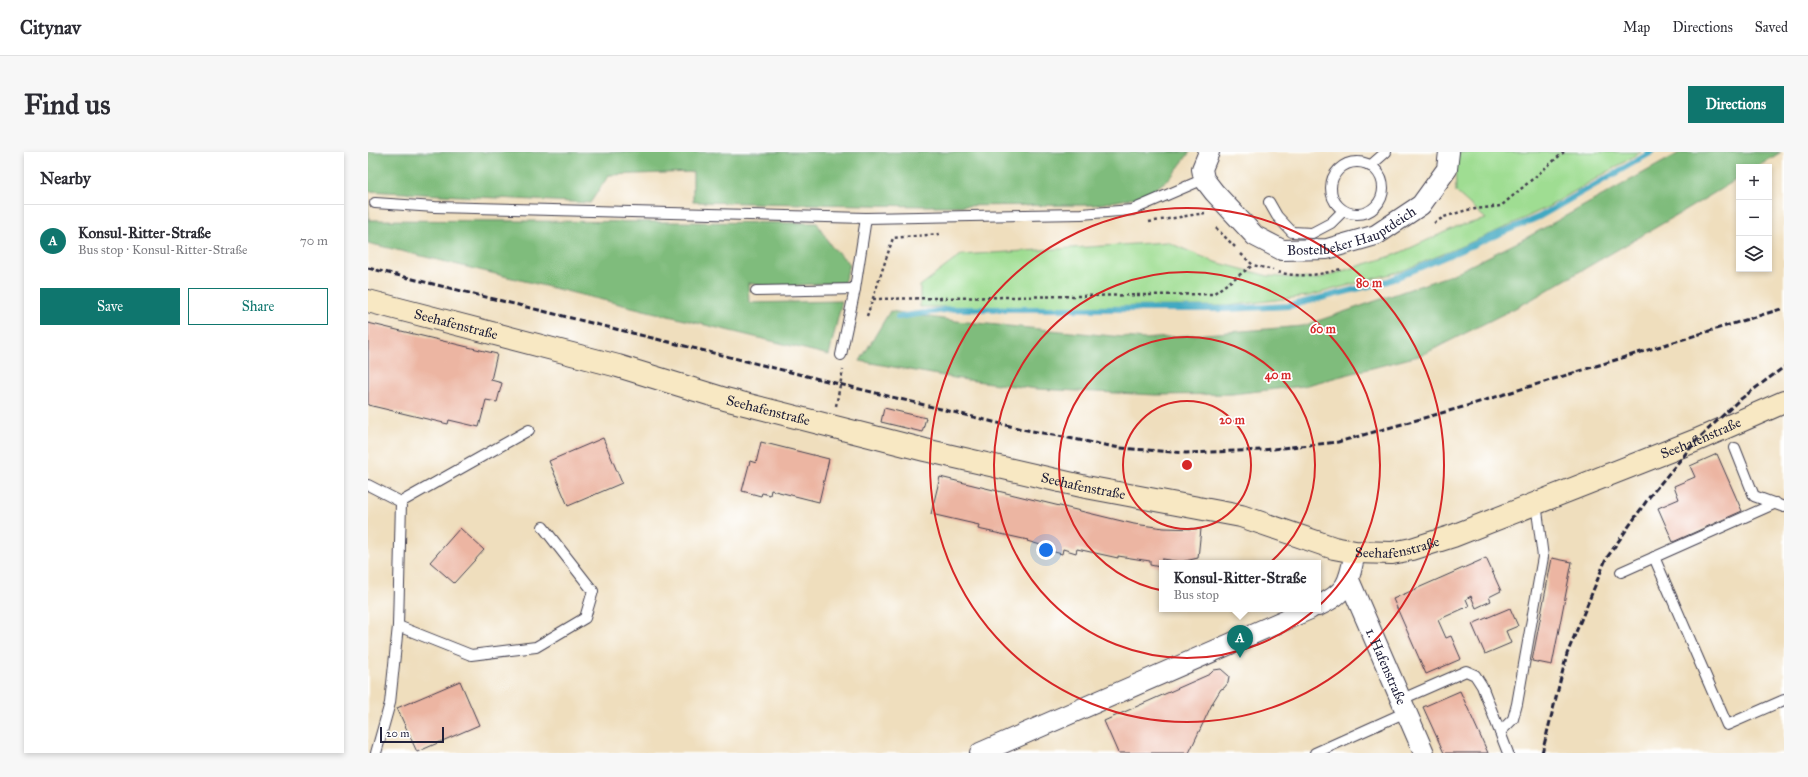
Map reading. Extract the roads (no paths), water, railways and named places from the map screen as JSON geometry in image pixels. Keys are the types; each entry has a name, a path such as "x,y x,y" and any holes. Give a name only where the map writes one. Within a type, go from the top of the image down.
{"main road":[{"name":"Seehafenstraße","path":"368,300 618,366 725,399 925,450 1086,487 1241,516 1327,546 1355,552 1392,553 1418,548 1479,527 1697,440 1784,402"}],"street":[{"path":"1204,179 1202,170 1209,152"},
{"name":"Bostelbeker Hauptdeich","path":"1204,179 1214,192 1255,236 1282,250 1327,249 1376,234 1421,205 1447,169 1449,152"},
{"path":"1321,604 1337,595 1345,587 1349,580 1355,552"},
{"name":"1. Hafenstraße","path":"1349,580 1424,753"},
{"path":"980,753 1303,612"}],"lane":[{"path":"1370,166 1386,152"},
{"path":"1362,163 1370,166 1377,172 1381,180 1383,188 1379,201 1370,211 1361,214 1352,214 1343,211 1336,205 1332,197 1332,179 1337,171 1344,165 1362,163"},
{"path":"375,204 435,207 866,218 1081,214 1132,210 1204,179"},
{"path":"1269,202 1277,216 1292,232 1312,233 1331,223 1343,211"},
{"path":"841,355 855,289 866,218"},
{"path":"756,292 855,289"},
{"path":"401,502 528,430"},
{"path":"1734,448 1754,496 1780,505"},
{"path":"368,485 401,502"},
{"path":"376,753 390,703 398,626 401,502"},
{"path":"1500,732 1513,720 1517,704 1543,557 1536,503"},
{"path":"1621,572 1780,505"},
{"path":"398,626 471,655 536,647 584,618 593,591 543,527"},
{"path":"1654,557 1727,724 1784,700"},
{"path":"1315,753 1466,671 1475,675 1482,686 1508,753"}],"waterway":[{"path":"898,317 951,309 1226,309 1289,306 1388,281 1539,217 1652,152"}],"railway":[{"path":"368,268 1022,429 1120,448 1186,453 1263,450 1338,442 1463,407 1784,308"},
{"path":"1542,753 1567,654 1606,559 1650,496 1697,440 1738,401 1784,367"}],"place":[{"name":"Konsul-Ritter-Straße","path":"1240,658"}]}
